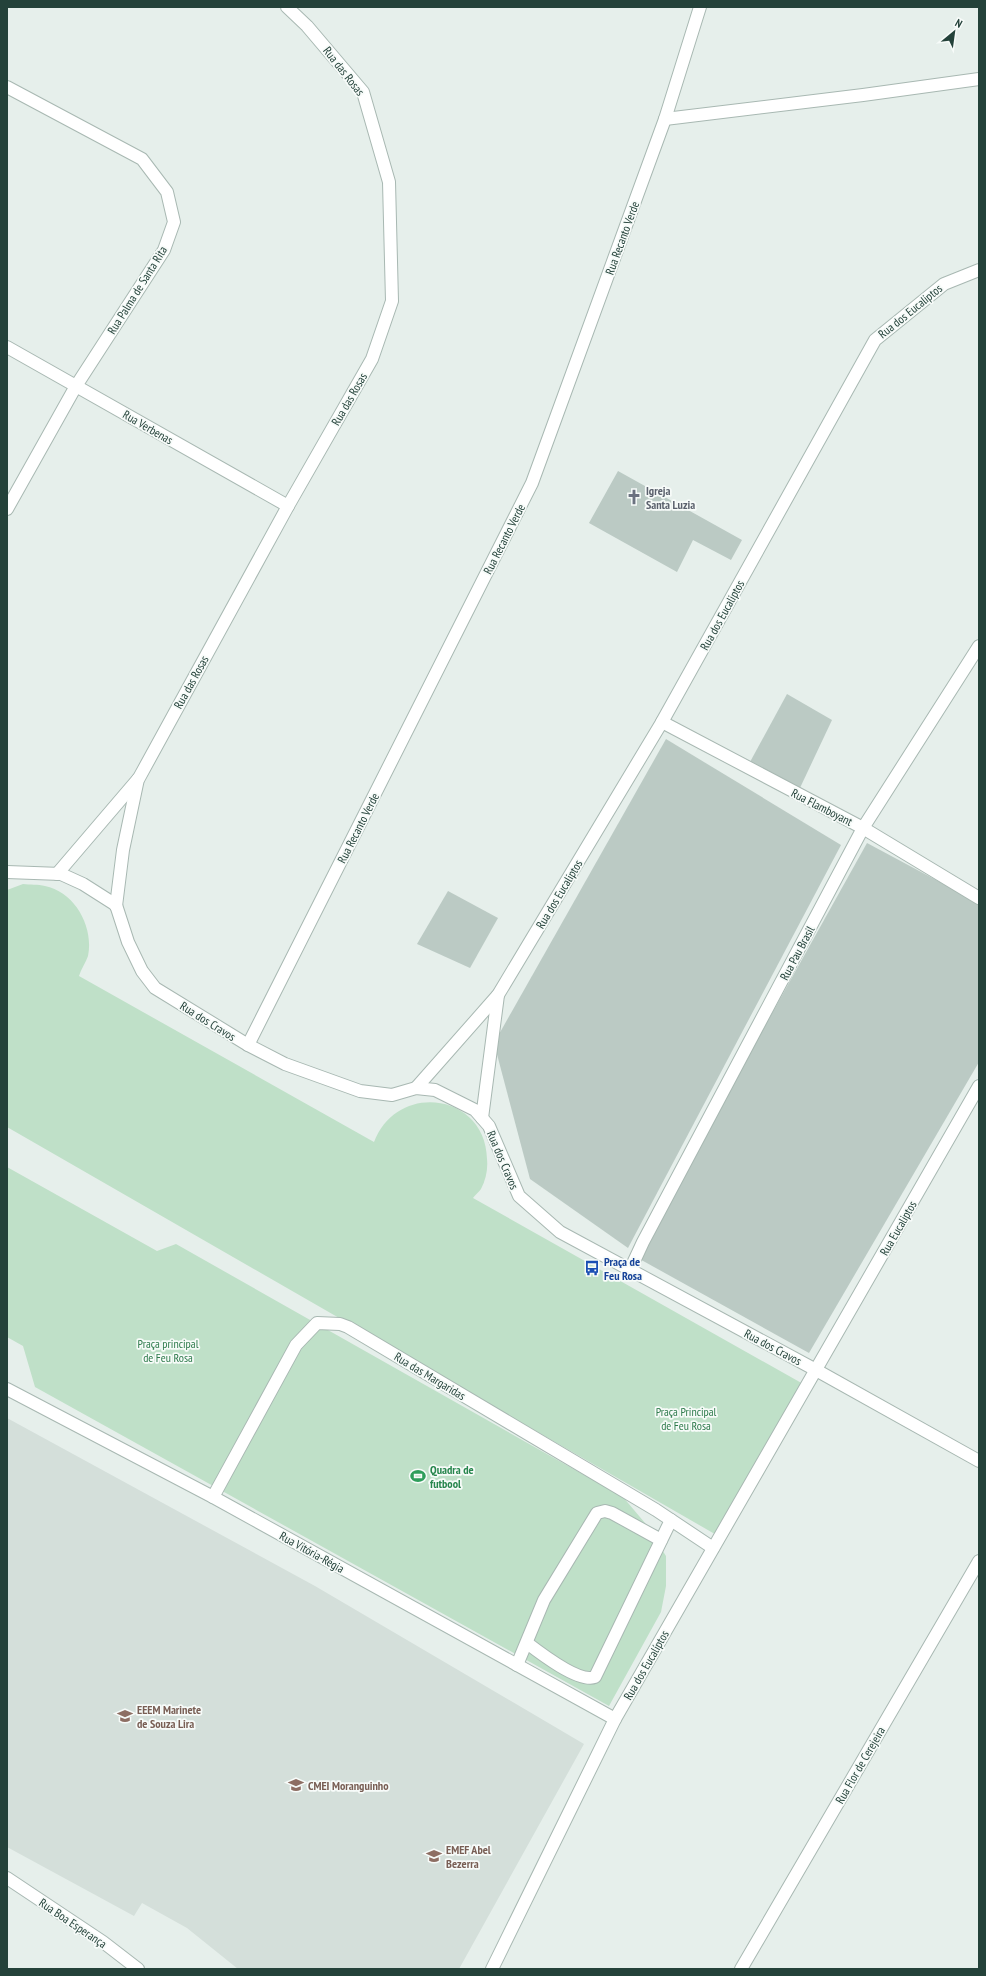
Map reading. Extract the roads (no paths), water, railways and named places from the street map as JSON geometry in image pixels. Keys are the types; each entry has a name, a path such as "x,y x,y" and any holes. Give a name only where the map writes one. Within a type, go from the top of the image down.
{"street":[{"name":"Rua das Rosas","path":"57,874 139,778 288,506 372,359 392,301 388,182 363,92 307,26 287,7"},
{"name":"Rua Recanto Verde","path":"248,1045 532,483 665,119 700,7"},
{"path":"665,119 863,96 979,79"},
{"name":"Rua Palma de Santa Rita","path":"7,87 142,159 167,192 174,222 164,250 76,386 7,509"},
{"name":"Rua dos Eucaliptos","path":"416,1088 498,995 662,722 875,340 944,284 979,270"},
{"name":"Rua Verbenas","path":"7,347 288,506"},
{"name":"Rua Pau Brasil","path":"630,1270 643,1242 863,828 979,646"},
{"name":"Rua Flamboyant","path":"662,722 863,828 979,898"},
{"name":"Rua das Rosas","path":"116,906 123,850 139,778"},
{"path":"7,872 57,874 83,884 116,906"},
{"name":"Rua dos Cravos","path":"116,906 128,942 142,971 155,988 248,1045 285,1064 360,1091 392,1095 416,1088 435,1090 453,1097 475,1110 489,1126 519,1196 560,1232 816,1370 979,1461"},
{"name":"Rua dos Eucaliptos","path":"482,1118 498,995"},
{"name":"Rua Eucaliptos","path":"816,1370 979,1086"},
{"name":"Rua das Margaridas","path":"213,1497 296,1345 317,1323 340,1324 348,1327 671,1520 713,1548"},
{"name":"Rua dos Eucalíptos","path":"492,1969 615,1718 816,1370"},
{"name":"Rua Vitória-Régia","path":"7,1389 213,1497 615,1718"},
{"path":"517,1665 544,1600 597,1513 605,1511 612,1513 662,1540"},
{"path":"527,1643 556,1663 586,1678 595,1677 671,1520"},
{"name":"Rua Flor de Cerejeira","path":"741,1969 979,1561"},
{"name":"Rua Boa Esperança","path":"7,1878 103,1942 138,1969"}],"place":[{"name":"Igreja Santa Luzia","path":"634,497"},
{"name":"Praça de Feu Rosa","path":"592,1268"},
{"name":"Quadra de futbool","path":"418,1476"},
{"name":"EEEM Marinete de Souza Lira","path":"125,1716"},
{"name":"CMEI Moranguinho","path":"296,1785"},
{"name":"EMEF Abel Bezerra","path":"434,1856"}],"park label":[{"name":"Praça principal de Feu Rosa","path":"168,1350"},
{"name":"Praça Principal de Feu Rosa","path":"686,1418"}]}
